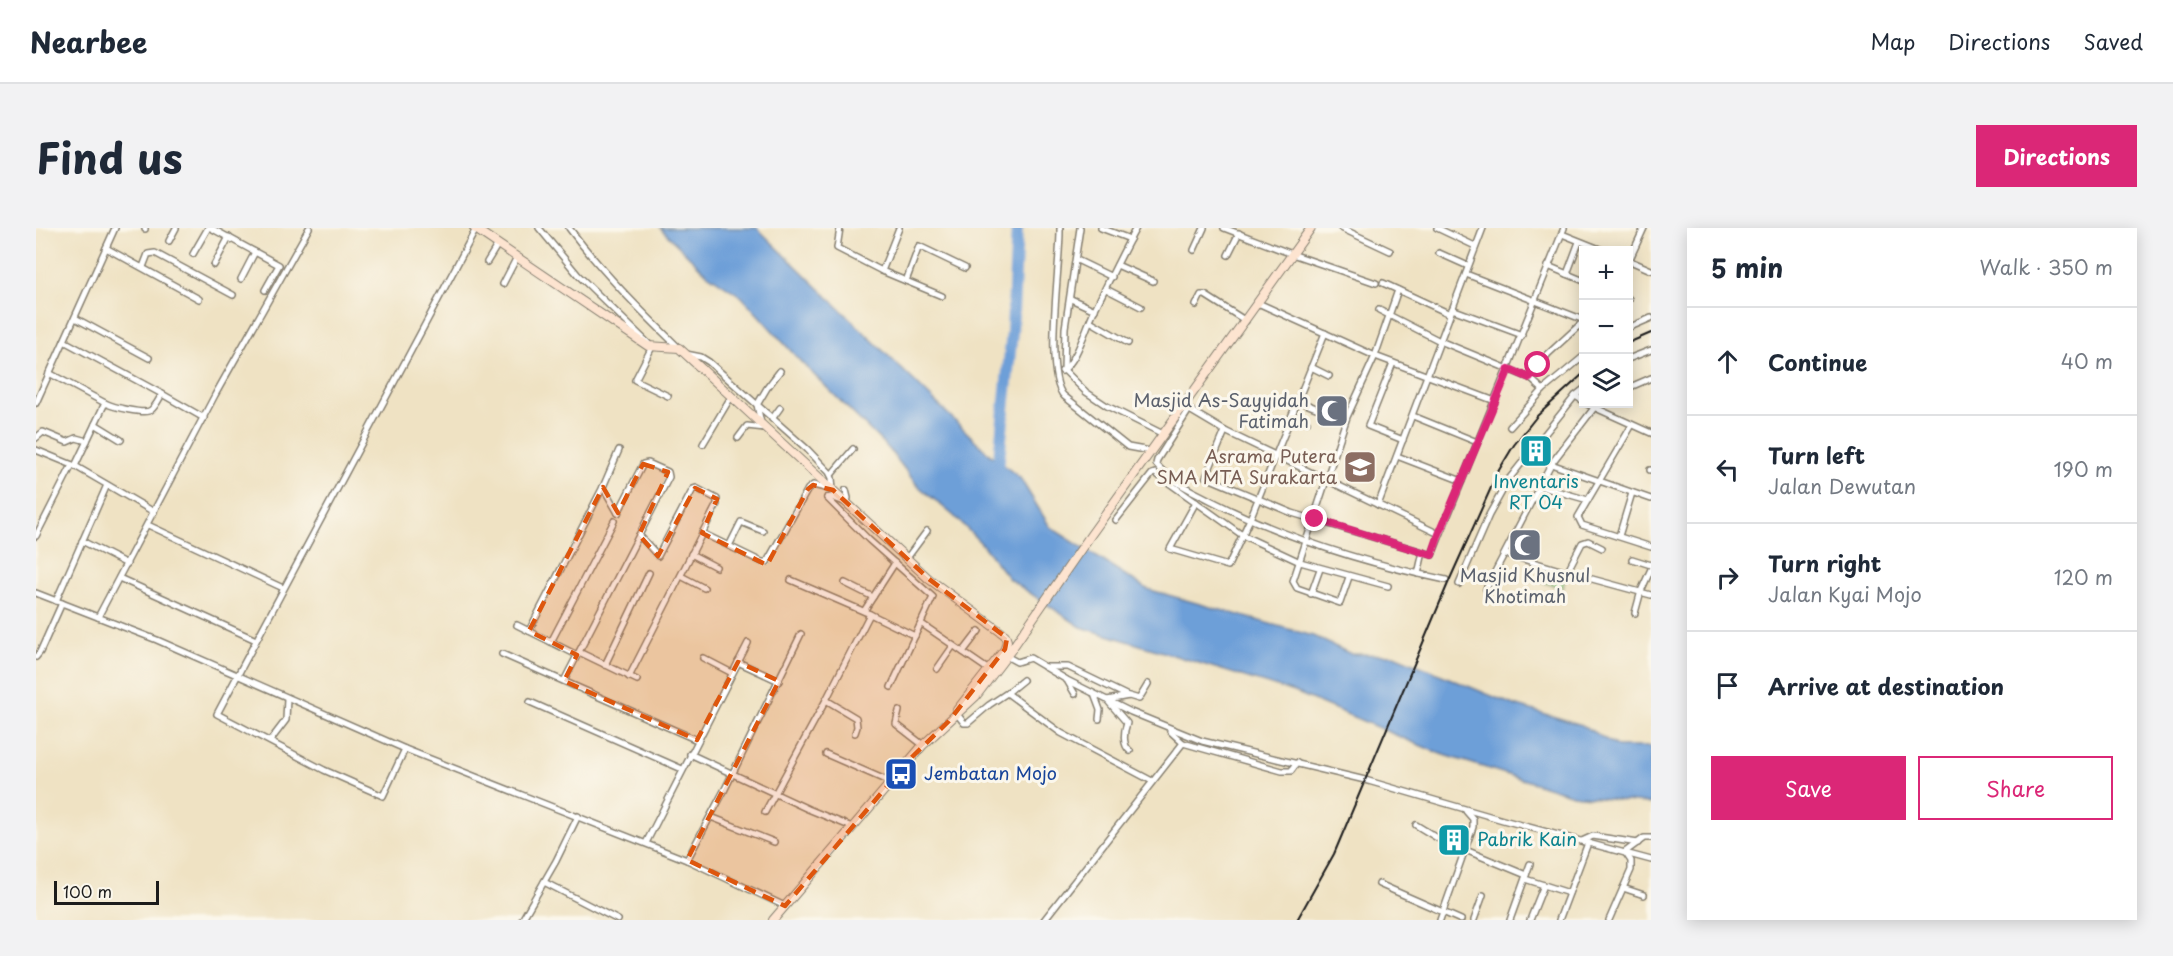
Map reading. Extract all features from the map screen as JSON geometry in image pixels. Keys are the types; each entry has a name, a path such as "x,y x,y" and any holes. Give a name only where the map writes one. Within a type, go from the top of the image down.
{"main road":[{"path":"773,920 923,745 976,696 1019,639 1148,454 1185,408 1311,228"},
{"path":"475,229 630,334 655,347 668,347 682,351 929,579 1005,635 1007,644 949,721"}],"street":[{"path":"36,403 39,388 50,373 115,228"},
{"path":"169,241 176,228"},
{"path":"193,254 210,228 229,237 279,265 265,290"},
{"path":"98,617 309,228"},
{"path":"539,228 578,275 655,347 635,380 668,396"},
{"path":"569,228 636,306 682,351 709,362 807,449 831,475 834,490 813,485 808,489 767,562 762,562 702,533"},
{"path":"840,228 837,248 882,271 942,296"},
{"path":"882,271 899,228"},
{"path":"1060,228 1054,343 1055,375 1058,388 1064,396 1128,447 1148,454"},
{"path":"1080,228 1065,337 1064,370 1086,392 1107,406 1163,434"},
{"path":"1101,228 1130,239"},
{"path":"1055,375 1064,370 1074,358 1136,228"},
{"path":"1194,250 1204,228"},
{"path":"1224,228 1522,335"},
{"path":"1341,228 1390,251"},
{"path":"1437,228 1475,246"},
{"path":"1378,505 1483,228"},
{"path":"1633,252 1643,228"},
{"path":"405,749 383,796 324,770 216,714 475,229"},
{"path":"1228,255 1237,231"},
{"path":"1225,431 1206,477 1256,499 1432,555 1563,231 1579,242 1590,246"},
{"path":"214,265 229,237"},
{"path":"1567,274 1579,242"},
{"path":"487,262 498,244"},
{"path":"906,281 919,246 965,268"},
{"path":"106,248 199,299"},
{"path":"241,279 255,252"},
{"path":"142,267 148,254 155,253 233,295"},
{"path":"1439,253 1468,266"},
{"path":"503,284 517,257"},
{"path":"1077,260 1112,277"},
{"path":"1633,263 1651,270"},
{"path":"1117,265 1153,281"},
{"path":"1548,266 1579,279"},
{"path":"1466,274 1579,318"},
{"path":"1106,289 1141,307"},
{"path":"1349,577 1340,603 1311,594 1294,585 1293,581 1347,417 1375,356 1398,290"},
{"path":"1196,305 1201,295 1205,295 1246,321"},
{"path":"1071,299 1095,310"},
{"path":"1258,303 1375,356 1495,401"},
{"path":"1379,310 1440,341 1530,378 1543,390"},
{"path":"75,318 149,358"},
{"path":"1633,326 1651,318"},
{"path":"1090,321 1128,344"},
{"path":"1530,378 1538,365 1579,325"},
{"path":"1196,502 1170,549 1227,566 1231,563 1250,519 1256,499 1325,333"},
{"path":"64,341 204,418"},
{"path":"1633,357 1651,350"},
{"path":"1510,427 1543,390 1579,360"},
{"path":"1393,363 1368,426 1403,440"},
{"path":"1311,367 1329,376"},
{"path":"738,438 747,426 764,426 757,405 780,371"},
{"path":"50,373 105,404 145,413 151,411 162,394"},
{"path":"1633,386 1651,378"},
{"path":"1459,584 1488,515 1509,479 1579,393"},
{"path":"1575,396 1579,398"},
{"path":"703,444 732,397"},
{"path":"1298,401 1316,408"},
{"path":"36,536 105,404"},
{"path":"772,419 780,408"},
{"path":"1439,534 1225,431 1185,408 1156,464 1187,489 1250,519 1307,541 1446,580"},
{"path":"1486,589 1551,464 1594,408 1651,433"},
{"path":"1292,415 1307,422"},
{"path":"1413,416 1477,441"},
{"path":"95,424 121,440"},
{"path":"1632,425 1578,520 1582,525 1651,547"},
{"path":"36,438 42,432 67,442 76,438 87,441"},
{"path":"831,475 853,449"},
{"path":"36,450 74,466 154,512"},
{"path":"529,631 603,487 619,450"},
{"path":"1529,452 1551,464 1651,499"},
{"path":"1397,456 1462,482"},
{"path":"564,681 669,477 668,472 648,463 644,464 618,513 603,487"},
{"path":"1116,520 1154,473 1242,535 1300,562 1388,586"},
{"path":"36,657 107,485"},
{"path":"1539,486 1588,500"},
{"path":"629,677 717,504 717,499 695,488 658,556 639,535"},
{"path":"846,490 847,503 831,497 827,500 933,597 891,687"},
{"path":"1619,536 1632,493"},
{"path":"551,642 614,521"},
{"path":"729,546 741,522 763,531"},
{"path":"148,525 283,588"},
{"path":"907,558 927,531"},
{"path":"82,542 127,564"},
{"path":"1567,572 1582,543 1588,542 1602,548"},
{"path":"1418,574 1423,552"},
{"path":"692,554 716,567"},
{"path":"1506,554 1651,594"},
{"path":"1632,559 1651,567 1635,613"},
{"path":"765,812 826,700 873,597 895,563"},
{"path":"1311,594 1320,568"},
{"path":"605,665 649,573"},
{"path":"681,576 704,588"},
{"path":"119,578 256,640"},
{"path":"791,580 867,612 915,636"},
{"path":"845,583 873,597"},
{"path":"36,593 157,640 405,749 687,860 785,906"},
{"path":"922,624 989,670"},
{"path":"517,625 637,680"},
{"path":"963,652 979,632"},
{"path":"687,860 711,817 801,634"},
{"path":"646,843 748,643"},
{"path":"937,669 953,646"},
{"path":"502,654 697,740"},
{"path":"1006,656 1017,662 1030,658 1043,668 1094,694 1166,728 1202,741 1365,780 1651,860"},
{"path":"703,658 732,673"},
{"path":"738,662 779,681"},
{"path":"1043,668 1068,666 1139,699 1148,684"},
{"path":"957,714 964,723 968,723 1023,680"},
{"path":"1067,680 1075,693"},
{"path":"1007,693 1071,739 1152,781"},
{"path":"1094,694 1100,710 1099,719"},
{"path":"1107,700 1129,696"},
{"path":"270,741 286,720 287,698"},
{"path":"826,700 856,718 855,733"},
{"path":"1107,700 1127,723 1126,746 1130,751"},
{"path":"530,702 682,769"},
{"path":"899,711 896,724 923,745"},
{"path":"1166,728 1183,743 1287,771 1292,771 1297,763"},
{"path":"1044,920 1183,743"},
{"path":"690,754 732,775 852,827"},
{"path":"826,754 890,782"},
{"path":"1440,920 1474,823 1464,809"},
{"path":"522,920 578,816"},
{"path":"711,817 774,842"},
{"path":"1416,825 1439,840 1544,885 1569,893"},
{"path":"1560,920 1585,842 1593,836 1639,843"},
{"path":"1625,852 1644,838 1651,837"},
{"path":"1609,920 1632,865 1625,852"},
{"path":"1510,920 1530,864"},
{"path":"544,882 618,920"},
{"path":"1379,884 1461,920"},
{"path":"1530,920 1544,885"},
{"path":"1623,888 1644,895"},
{"path":"1474,920 1483,895"}],"highlighted area":[{"path":"643,464 668,472 639,535 658,556 695,488 717,499 702,533 767,565 808,489 813,485 833,490 929,579 1007,638 1005,649 949,721 912,757 785,906 687,860 779,681 738,662 697,740 564,681 577,655 529,631 603,487 618,513"}],"green space":[{"path":"1541,566 1567,574 1562,588 1537,580"}],"water":[{"path":"660,228 757,228 987,452 1020,478 1050,527 1147,589 1313,636 1351,654 1394,655 1511,704 1582,725 1618,747 1651,747 1651,804 1573,795 1438,753 1297,693 1081,627 1009,579 981,543 954,516 917,485 889,449 801,362 742,297 706,273"}],"waterway":[{"path":"997,478 1012,332 1017,228"}],"railway":[{"path":"1633,341 1651,333"},
{"path":"1297,920 1334,854 1449,581 1499,470 1514,445 1537,416 1579,378"}],"place":[{"name":"Masjid As-Sayyidah Fatimah","path":"1332,411"},
{"name":"Inventaris RT 04","path":"1536,451"},
{"name":"Asrama Putera SMA MTA Surakarta","path":"1360,467"},
{"name":"Masjid Khusnul Khotimah","path":"1525,545"},
{"name":"Jembatan Mojo","path":"901,774"},
{"name":"Pabrik Kain","path":"1454,840"}],"route":[{"path":"1315,519 1432,555 1477,441 1509,369 1530,378 1538,365"}]}
